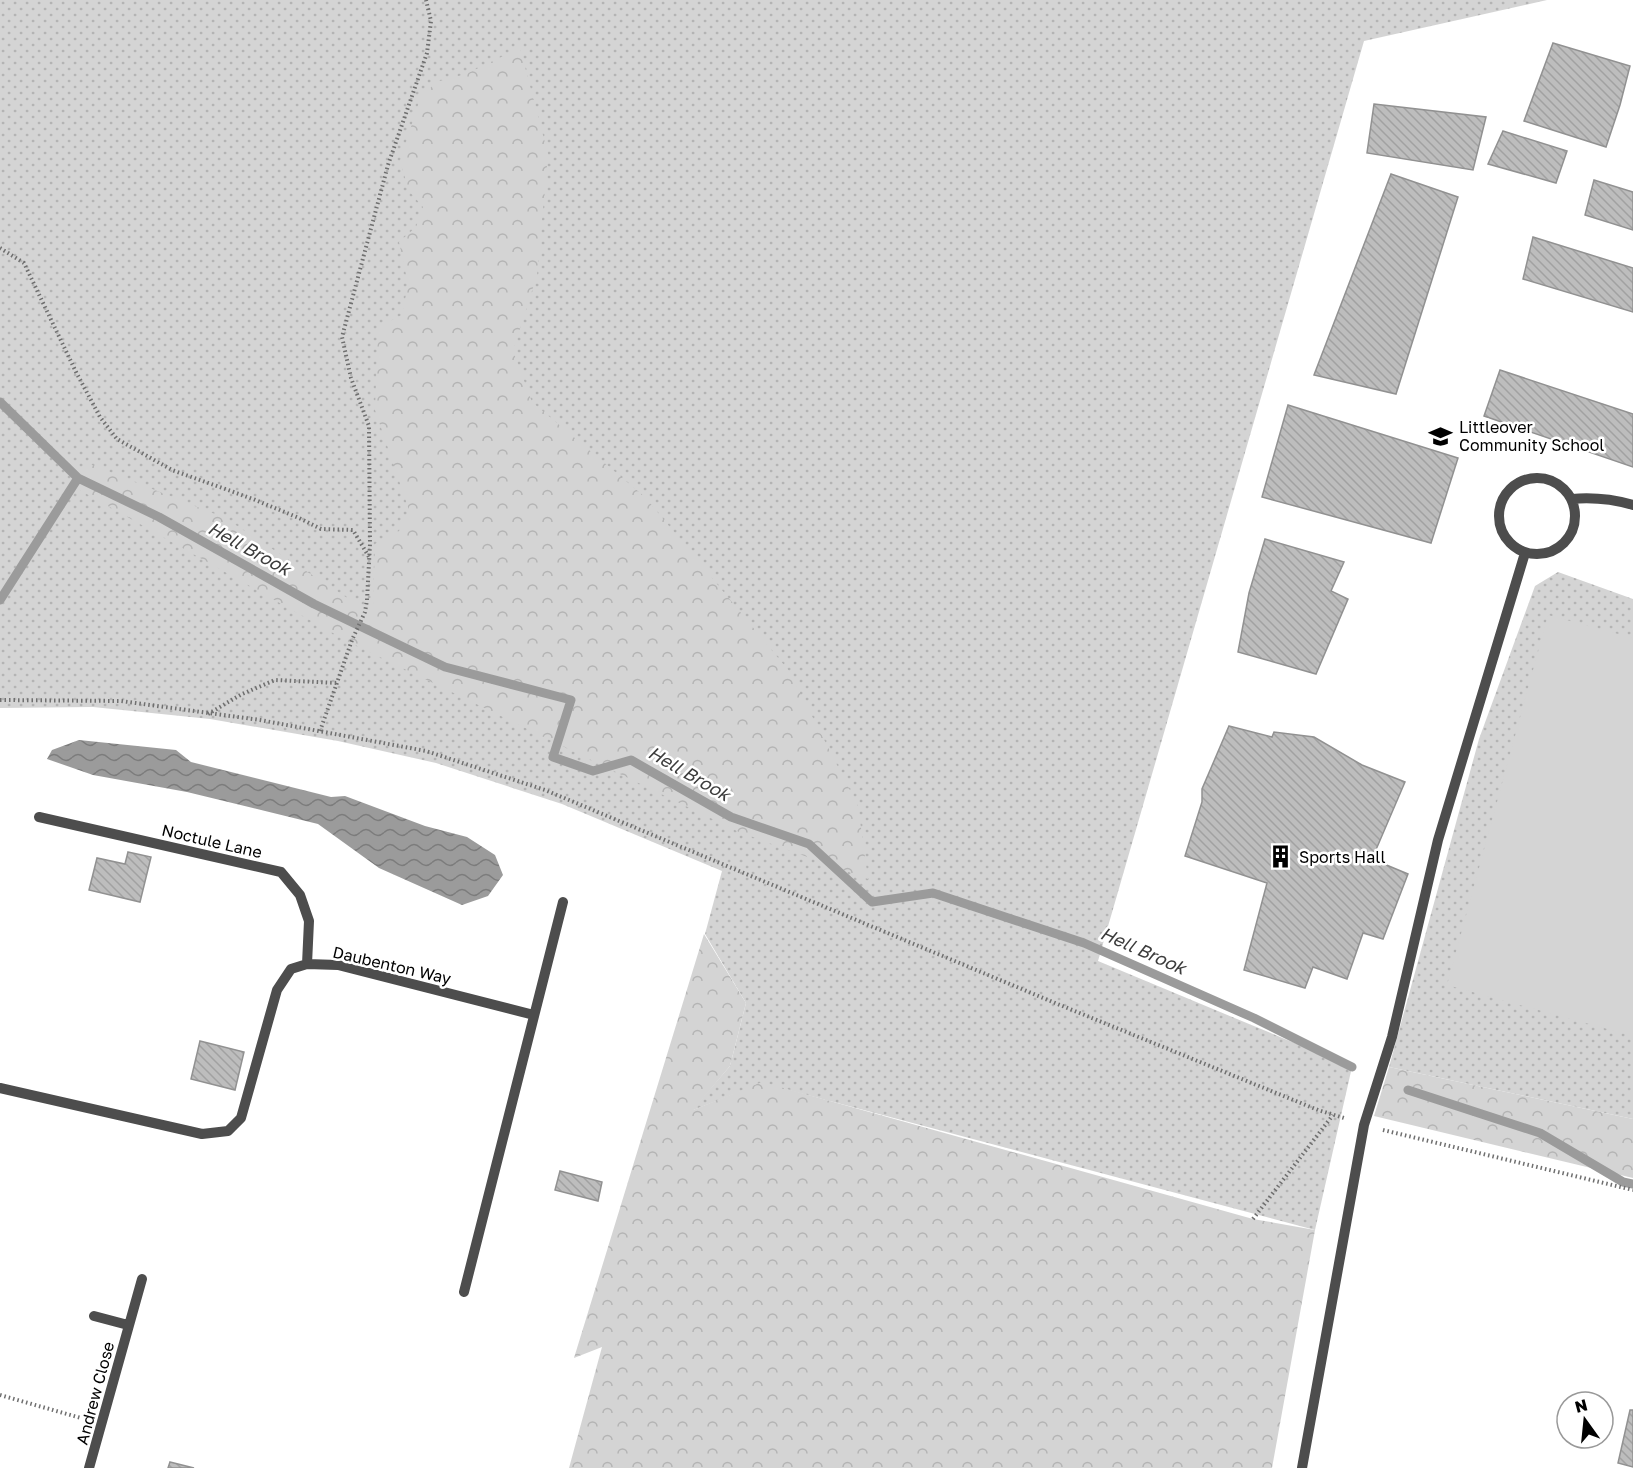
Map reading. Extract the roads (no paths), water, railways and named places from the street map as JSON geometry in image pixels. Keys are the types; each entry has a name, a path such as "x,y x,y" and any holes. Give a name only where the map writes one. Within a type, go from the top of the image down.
{"street":[{"path":"1541,478 1554,481 1563,487 1572,499 1576,515 1574,528 1568,540 1557,549 1541,554 1525,553 1513,546 1501,528 1498,516 1502,500 1510,488 1524,480 1541,478"},
{"path":"1572,499 1596,497 1633,505"},
{"path":"1302,1468 1364,1125 1392,1037 1438,840 1525,553"},
{"name":"Noctule Lane","path":"39,817 281,872 300,894 309,921 307,964"},
{"path":"464,1292 563,902"},
{"name":"Daubenton Way","path":"0,1088 202,1134 228,1131 241,1118 277,990 291,969 307,964 338,965 534,1015"},
{"name":"Andrew Close","path":"89,1468 142,1280"},
{"name":"Andrew Close","path":"94,1317 128,1325"}],"water":[{"path":"79,740 176,750 191,762 331,797 345,796 425,826 467,837 495,855 503,875 488,896 462,905 379,868 318,824 187,792 93,775 47,759 52,750"}],"waterway":[{"name":"Hell Brook","path":"0,402 78,478 0,600"},
{"name":"Hell Brook","path":"78,478 159,517 314,604 445,667 571,700 553,757 593,771 631,760 731,817 809,844 872,902 933,893 1084,943 1254,1018 1352,1067"},
{"name":"Hell Brook","path":"1408,1090 1540,1133 1623,1182 1633,1184"}],"place":[{"name":"Littleover Community School","path":"1441,436"},
{"name":"Sports Hall","path":"1281,857"}]}
